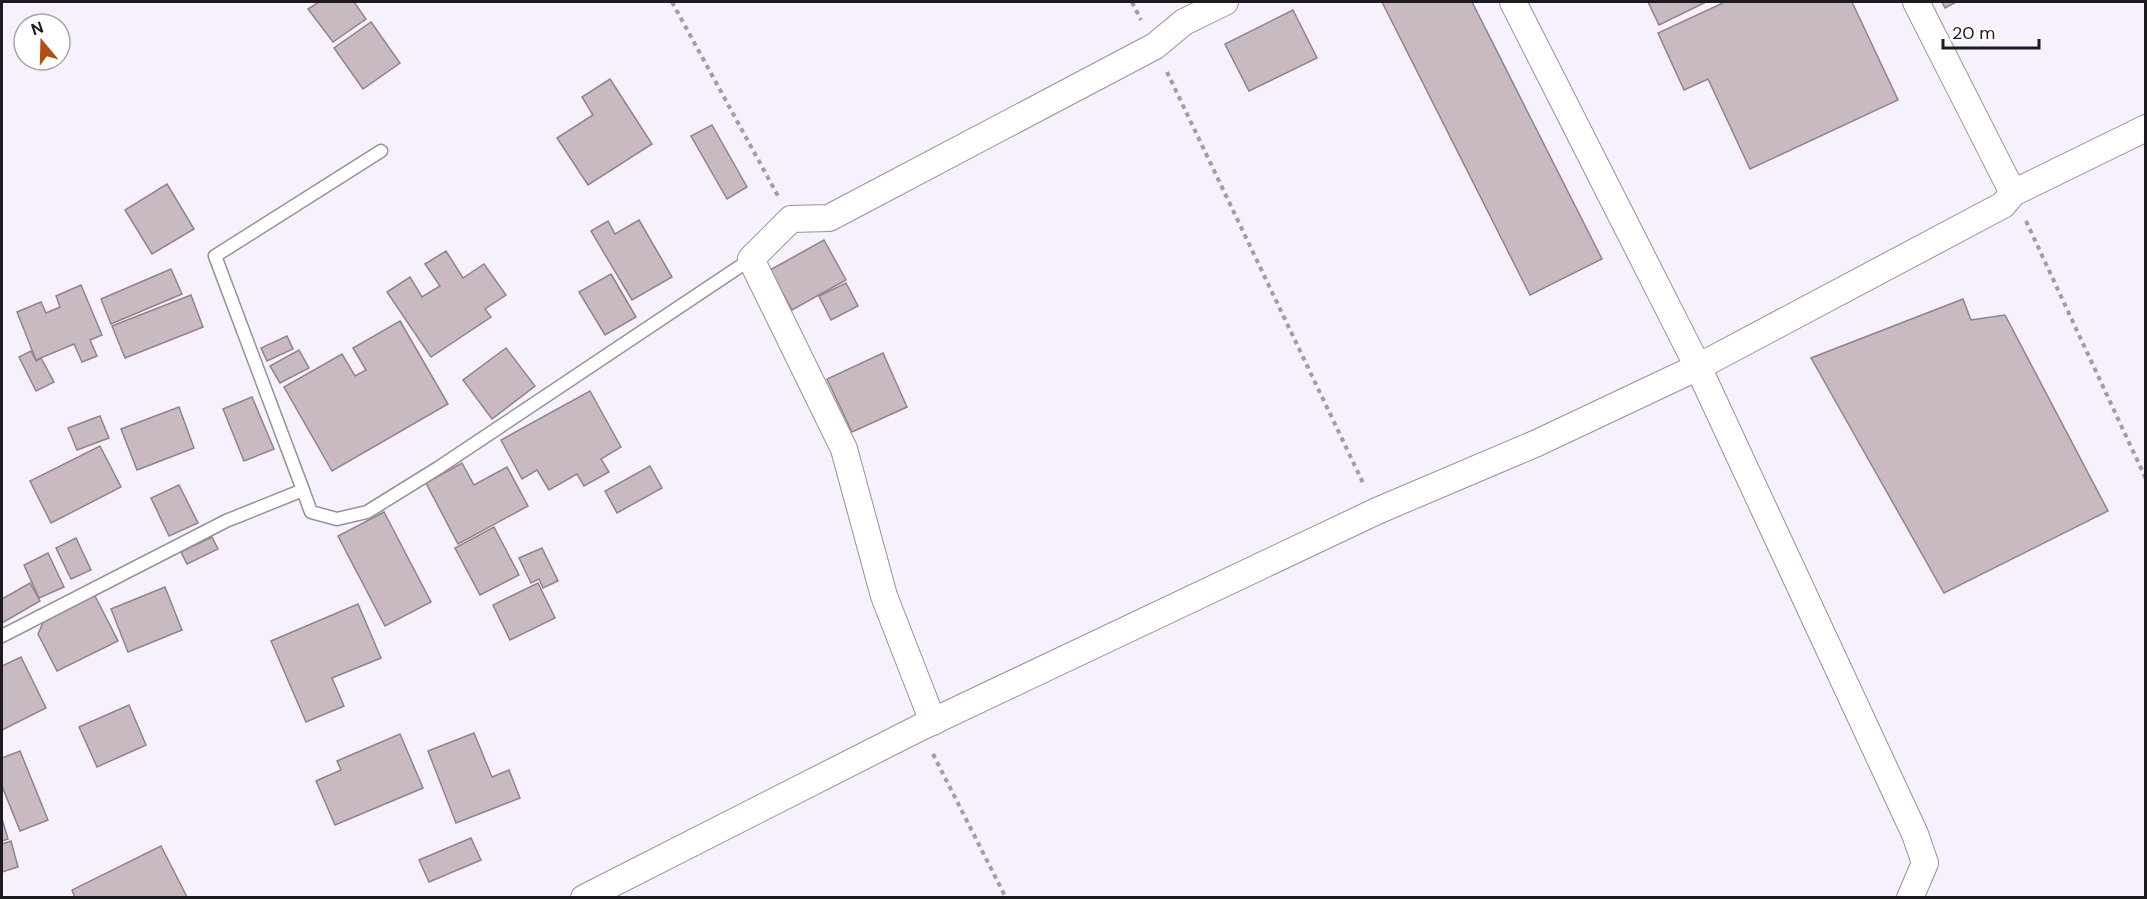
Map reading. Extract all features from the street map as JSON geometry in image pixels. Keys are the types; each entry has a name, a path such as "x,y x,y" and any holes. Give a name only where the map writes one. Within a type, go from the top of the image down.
{"street":[{"path":"926,725 884,596 844,449 751,259 791,219 829,218 1155,46 1184,22 1226,2"},
{"path":"1513,2 1698,367 1915,834 1925,863 1910,897"},
{"path":"1916,2 2013,193"},
{"path":"584,897 926,725 1377,511 1537,443 1698,367 2003,205 2013,193 2145,128"}],"lane":[{"path":"381,151 215,256 311,512 337,519 367,512 438,468 751,259"},
{"path":"2,636 226,521 303,490"}],"path":[{"path":"672,2 791,219"},
{"path":"1132,2 1377,511"},
{"path":"2013,193 2145,479"},
{"path":"926,725 1006,897"}],"building":[{"path":"319,2 354,2 366,19 333,42 308,9"},
{"path":"1382,2 1472,2 1602,259 1530,295"},
{"path":"1648,2 1706,2 1659,25"},
{"path":"1725,2 1852,2 1898,100 1750,169 1708,79 1684,90 1658,33"},
{"path":"1942,2 1956,2 1945,8"},
{"path":"1293,10 1317,58 1249,91 1225,44"},
{"path":"371,22 400,63 363,89 334,48"},
{"path":"610,79 652,144 588,185 557,138 593,115 582,97"},
{"path":"712,125 747,187 727,199 691,136"},
{"path":"167,184 194,229 152,254 125,210"},
{"path":"639,220 672,277 632,300 591,231 608,221 615,234"},
{"path":"824,240 846,280 792,310 770,270"},
{"path":"446,251 463,278 484,264 506,295 485,309 491,317 431,357 387,292 410,277 422,297 440,286 425,264"},
{"path":"171,269 182,294 111,324 101,299"},
{"path":"611,274 636,317 605,335 579,292"},
{"path":"846,283 858,306 831,320 819,296"},
{"path":"81,285 102,335 90,340 97,356 82,362 74,344 36,360 17,312 41,302 46,313 60,307 56,296"},
{"path":"191,295 203,327 125,358 112,326"},
{"path":"1963,299 1971,320 2005,315 2108,511 1944,593 1811,358"},
{"path":"400,321 448,404 332,471 284,387 342,354 355,376 366,370 353,348"},
{"path":"287,336 293,349 267,361 261,348"},
{"path":"506,348 535,386 492,419 463,380"},
{"path":"299,350 309,368 280,383 270,366"},
{"path":"31,351 36,361 41,358 54,382 36,391 19,357"},
{"path":"883,353 907,407 852,432 827,379"},
{"path":"590,391 621,447 601,459 609,472 584,486 577,474 549,490 537,470 522,479 501,440"},
{"path":"252,397 274,449 244,461 223,409"},
{"path":"179,407 194,448 137,470 121,429"},
{"path":"100,416 109,438 77,450 68,428"},
{"path":"100,446 121,487 51,523 30,481"},
{"path":"462,463 474,485 507,467 528,506 458,544 426,483"},
{"path":"650,466 662,488 617,513 605,491"},
{"path":"179,485 198,523 169,536 151,498"},
{"path":"384,512 431,602 385,626 338,536"},
{"path":"494,527 519,575 480,595 455,548"},
{"path":"212,537 218,549 187,564 181,552"},
{"path":"76,538 91,570 71,579 56,548"},
{"path":"542,548 558,581 543,588 539,579 531,583 519,558"},
{"path":"48,553 64,587 39,598 24,565"},
{"path":"30,583 40,601 2,623 2,599"},
{"path":"538,583 555,618 510,640 493,605"},
{"path":"165,587 182,630 128,652 111,609"},
{"path":"94,594 118,641 57,671 38,634 45,618"},
{"path":"358,604 381,658 332,678 344,706 306,722 271,641"},
{"path":"21,657 46,708 2,730 2,666"},
{"path":"129,705 146,745 97,767 79,727"},
{"path":"474,733 492,777 509,770 520,798 456,823 428,751"},
{"path":"400,734 423,788 335,825 316,781 341,770 337,761"},
{"path":"20,751 48,820 20,831 2,786 2,758"},
{"path":"2,819 8,839 2,841"},
{"path":"471,838 481,860 429,882 419,860"},
{"path":"11,841 18,867 2,872 2,844"},
{"path":"161,846 187,897 75,898 72,890"}]}
